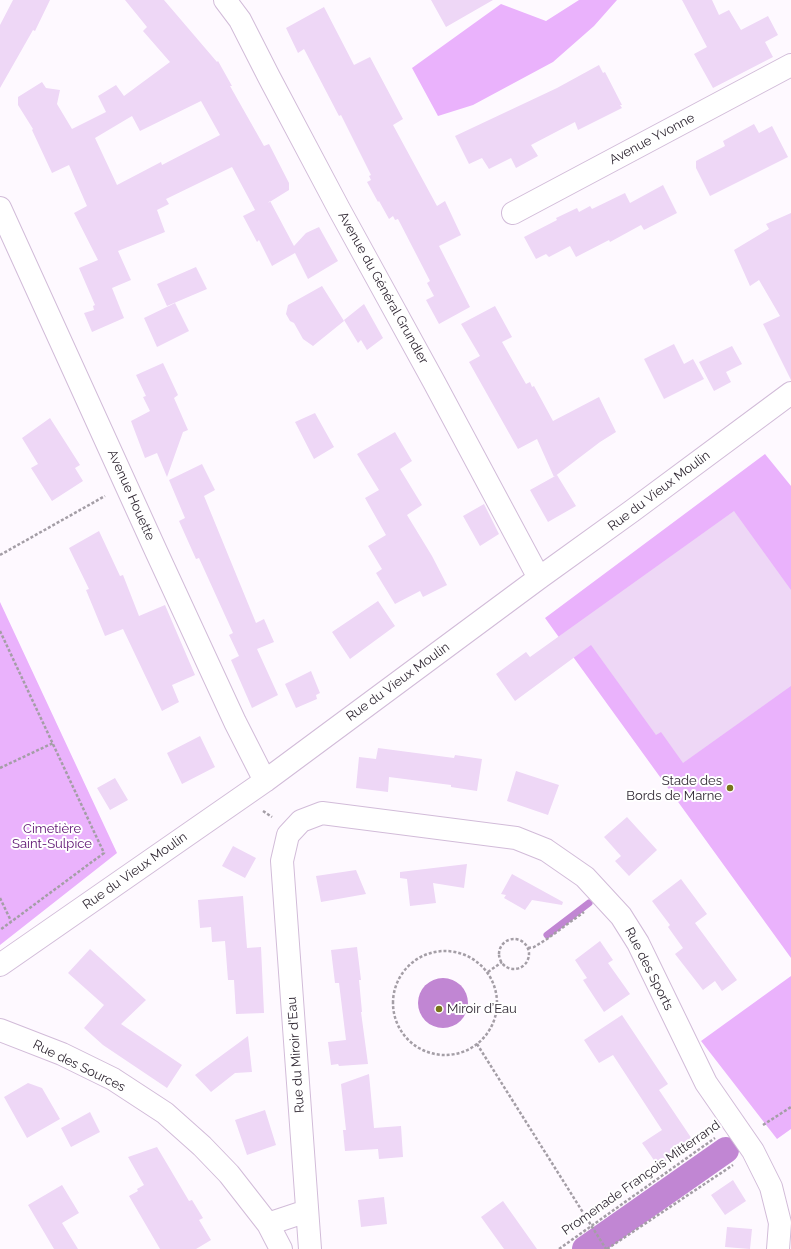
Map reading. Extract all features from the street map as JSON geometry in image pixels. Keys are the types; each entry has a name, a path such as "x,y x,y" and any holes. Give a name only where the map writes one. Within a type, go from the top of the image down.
{"street":[{"name":"Avenue du Général Grundler","path":"225,0 240,20 339,209 423,361 539,578"},
{"name":"Avenue Yvonne","path":"513,213 791,65"},
{"name":"Avenue Houette","path":"0,208 235,722 265,781"},
{"name":"Rue du Vieux Moulin","path":"0,965 265,781 791,393"},
{"name":"Rue des Sports","path":"282,861 288,836 301,821 322,813 516,838 546,850 585,876 621,916 638,943 706,1083 744,1138 772,1187 780,1223 778,1249"},
{"name":"Rue du Miroir d'Eau","path":"282,861 310,1249"},
{"name":"Rue des Sources","path":"0,1030 62,1054 113,1079 165,1113 202,1146 230,1174 268,1224 281,1249"},
{"path":"268,1224 307,1211"}],"path":[{"path":"0,555 126,484"},
{"path":"0,631 104,853 0,930"},
{"path":"0,768 53,743"},
{"path":"241,798 293,830"},
{"path":"528,948 534,947 547,939 604,897"},
{"path":"0,898 11,921"},
{"path":"516,939 525,944 528,948 529,958 527,962 519,968 510,968 505,966 502,962 499,953 503,944 507,941 516,939"},
{"path":"442,950 459,952 475,960 488,972 497,994 498,1002 496,1018 488,1033 478,1044 462,1053 444,1055 427,1052 411,1043 400,1029 393,1013 393,995 399,978 409,964 424,954 442,950"},
{"path":"488,972 502,962"},
{"path":"478,1044 606,1249"},
{"name":"Promenade François Mitterrand","path":"559,1249 591,1226 744,1138 791,1107"},
{"name":"Promenade François Mitterrand","path":"606,1249 744,1138"}],"green space":[{"path":"579,0 617,0 594,26 553,62 473,105 438,116 412,68 501,4 546,21"},
{"name":"Stade des Bords de Marne","path":"765,454 791,486 791,958 545,618"},
{"name":"Cimetière Saint-Sulpice","path":"0,602 117,853 0,945"},
{"path":"791,976 791,1129 777,1139 701,1041"}],"shaded area":[{"path":"438,978 448,978 461,985 468,998 468,1008 461,1021 448,1028 438,1028 429,1024 422,1017 418,1008 418,998 422,989 429,982"}],"building":[{"path":"13,0 50,0 35,31 33,30 0,88 0,25"},
{"path":"125,0 164,0 217,62 218,61 232,86 230,86 264,146 269,144 289,183 289,190 270,202 294,246 306,233 319,227 338,261 308,279 295,253 272,266 259,240 257,242 243,216 255,210 232,167 166,199 169,204 157,210 165,232 118,251 131,280 112,288 124,318 92,332 84,313 94,310 93,306 95,305 79,268 98,260 74,213 87,206 69,165 52,173 32,130 33,129 18,105 18,97 42,82 46,88 60,90 57,104 72,129 106,112 98,96 116,85 124,96 170,62 143,31 147,27","holes":["201,101 220,135 162,165 161,162 117,185 95,138 132,116 140,131"]},
{"path":"431,0 493,0 446,27"},
{"path":"682,0 712,0 719,15 729,10 741,30 768,16 778,35 765,42 773,57 713,88 694,54 707,47"},
{"path":"324,7 354,65 370,57 403,119 393,125 437,206 445,201 461,235 439,246 470,307 439,324 426,300 434,296 427,283 430,281 398,219 395,220 393,216 389,219 379,201 378,202 367,182 371,180 369,176 371,175 341,115 339,116 304,49 298,53 286,28"},
{"path":"599,65 603,73 605,72 622,105 620,105 622,108 578,130 575,122 531,145 538,156 516,168 511,158 489,169 482,158 469,164 455,136 557,88"},
{"path":"754,124 759,133 772,126 788,157 710,196 696,168 696,161 725,146 723,141"},
{"path":"663,185 677,213 644,230 641,225 610,242 609,240 576,257 570,246 549,257 546,254 536,259 524,237 557,220 556,218 577,208 579,212 590,206 592,209 625,193 630,203"},
{"path":"791,213 791,380 763,324 780,316 759,280 750,286 734,250 769,229 766,224"},
{"path":"196,267 207,289 167,306 157,284"},
{"path":"322,286 344,321 313,346 303,339 294,323 290,321 286,314 288,305"},
{"path":"175,303 189,331 157,347 144,318"},
{"path":"364,304 383,338 367,350 361,340 358,343 344,320"},
{"path":"495,306 512,337 502,342 526,384 530,382 532,387 534,386 553,421 599,397 616,432 600,442 554,477 537,439 518,449 469,362 480,356 461,324"},
{"path":"674,344 684,364 693,359 704,379 664,399 644,359"},
{"path":"732,346 742,364 726,372 731,382 714,391 699,362"},
{"path":"163,363 178,395 174,398 188,430 183,432 167,477 157,453 145,458 131,421 150,411 143,397 146,396 136,375"},
{"path":"315,413 334,447 314,459 295,422"},
{"path":"50,418 80,465 75,468 83,481 52,501 31,468 38,464 22,438"},
{"path":"395,432 412,461 400,469 422,505 407,515 432,556 447,585 423,597 420,591 395,604 376,573 382,569 368,546 386,535 365,498 379,490 357,454"},
{"path":"202,464 215,490 204,496 256,623 264,619 274,642 257,649 278,695 252,708 231,660 239,656 229,635 233,633 199,558 196,559 179,521 185,518 169,480"},
{"path":"557,475 576,506 548,522 530,490"},
{"path":"484,504 499,534 480,546 463,516"},
{"path":"734,511 791,590 791,686 683,763 661,732 656,735 591,645 515,701 496,674 526,652 530,657"},
{"path":"99,531 120,576 123,575 139,616 165,605 195,675 172,685 179,702 162,711 123,629 105,636 86,590 89,589 69,548"},
{"path":"378,601 395,626 350,659 332,632"},
{"path":"311,671 320,693 316,695 317,699 296,708 285,684"},
{"path":"200,736 215,767 182,784 167,753"},
{"path":"378,748 454,758 455,755 482,759 477,791 451,787 451,785 389,777 388,792 356,788 359,757 376,759"},
{"path":"516,771 559,785 548,815 507,801"},
{"path":"115,778 128,800 110,810 97,788"},
{"path":"627,817 657,850 629,876 615,861 621,856 604,837"},
{"path":"233,846 256,858 245,878 222,866"},
{"path":"467,864 464,888 433,883 436,903 410,906 407,879 400,878 400,872"},
{"path":"356,870 366,894 321,902 316,876"},
{"path":"512,874 563,902 562,905 532,900 525,910 504,898 506,895 501,894"},
{"path":"681,879 707,914 695,923 737,980 722,991 715,981 703,990 675,954 683,948 668,927 670,925 652,901"},
{"path":"243,896 247,948 261,947 264,1013 236,1014 234,980 228,980 225,941 212,942 211,927 200,928 198,900"},
{"path":"600,941 613,960 608,963 630,994 604,1012 583,980 587,978 575,960"},
{"path":"357,947 361,980 359,980 361,1012 368,1064 339,1066 338,1064 331,1065 328,1042 346,1040 339,983 335,983 331,950"},
{"path":"90,949 146,1000 121,1024 182,1065 167,1088 103,1045 84,1028 104,1005 68,973"},
{"path":"622,1015 668,1084 659,1090 694,1142 658,1166 642,1143 662,1130 613,1055 599,1063 584,1040"},
{"path":"248,1036 252,1072 235,1073 211,1092 195,1075"},
{"path":"369,1074 374,1128 401,1126 403,1157 379,1159 378,1149 345,1151 343,1130 346,1130 341,1084"},
{"path":"28,1083 42,1088 60,1119 27,1138 4,1097"},
{"path":"265,1110 276,1145 247,1155 235,1120"},
{"path":"90,1112 100,1132 71,1147 61,1128"},
{"path":"157,1147 189,1201 192,1200 203,1218 199,1220 211,1240 196,1249 160,1249 129,1196 138,1191 137,1189 144,1185 128,1157"},
{"path":"733,1180 746,1201 725,1215 711,1195"},
{"path":"62,1185 79,1213 62,1223 78,1249 54,1249 28,1205"},
{"path":"384,1197 387,1224 361,1227 358,1200"},
{"path":"503,1201 537,1249 504,1249 481,1217"},
{"path":"727,1227 752,1229 750,1249 725,1247"}],"waterway":[{"path":"547,935 589,903"},
{"path":"585,1249 726,1150"}],"place":[{"name":"Stade des Bords de Marne","path":"730,788"},
{"name":"Miroir d’Eau","path":"439,1009"}]}
